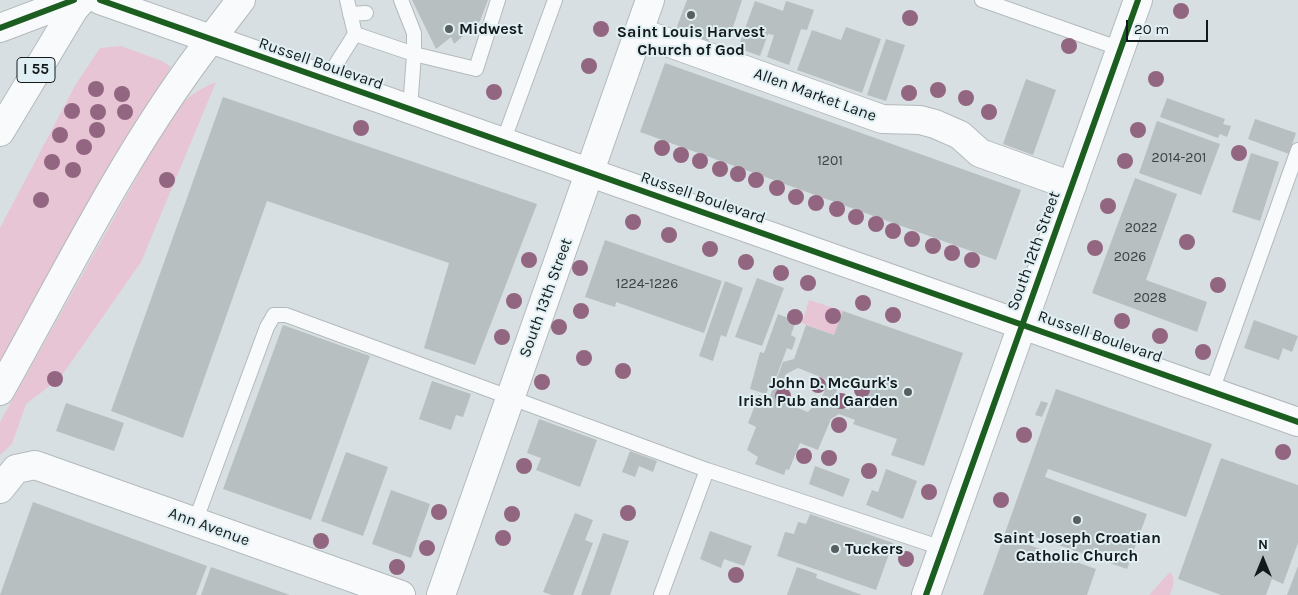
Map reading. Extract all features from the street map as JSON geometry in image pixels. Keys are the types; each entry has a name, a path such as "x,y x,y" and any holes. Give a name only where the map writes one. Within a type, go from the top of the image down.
{"main road":[{"name":"Russell Boulevard","path":"100,0 1298,422"},
{"path":"0,391 135,149 162,105 241,0"},
{"name":"South 13th Street","path":"441,595 591,173 650,0"},
{"name":"South 12th Street","path":"926,595 1138,0"},
{"path":"0,28 77,2"},
{"name":"I 55","path":"0,132 77,2"},
{"name":"Allen Market Lane","path":"639,32 882,119 920,120 935,124 960,135 980,153 1072,186"},
{"name":"Ann Avenue","path":"8,479 35,465 401,595"}],"lane":[{"path":"326,80 355,34 347,0"},
{"path":"355,34 414,54 476,69 498,0"},
{"path":"503,142 555,0"},
{"path":"982,0 1120,49"},
{"path":"401,6 414,33 410,109"},
{"path":"350,14 366,12"},
{"path":"1212,391 1298,150"},
{"path":"195,522 267,328 274,315 286,315 707,470 942,548"},
{"path":"661,595 707,470"}],"shaded area":[{"path":"121,46 162,61 171,67 117,155 0,364 0,228 76,84 100,48"},
{"path":"216,82 141,262 60,378 26,404 12,444 0,455 0,422 171,116 191,96 202,88"},
{"path":"809,300 843,311 834,335 802,323"},
{"path":"1170,572 1173,586 1170,595 1149,595"}],"building":[{"name":"Midwest","path":"412,0 488,0 480,21 454,44 451,37 436,49"},
{"path":"687,0 742,0 730,36 712,30 708,41 676,29"},
{"path":"755,1 783,11 786,1 814,10 807,30 801,29 789,65 767,57 774,35 768,34 760,56 738,48"},
{"path":"846,27 881,39 862,93 797,70 812,30 841,40"},
{"path":"886,39 905,45 886,101 867,95"},
{"path":"665,63 1021,190 996,260 640,132"},
{"path":"1026,79 1056,90 1033,155 1003,144"},
{"path":"223,97 537,204 475,365 424,348 449,263 267,201 183,438 111,411"},
{"path":"1167,98 1225,119 1223,124 1231,126 1227,137 1220,134 1218,138 1160,117"},
{"path":"1255,119 1296,133 1289,154 1248,139"},
{"path":"1157,121 1220,144 1201,195 1139,173"},
{"path":"1251,153 1279,162 1260,221 1232,212"},
{"path":"1135,178 1177,194 1146,280 1207,302 1197,332 1092,293"},
{"path":"605,240 722,281 704,333 616,302 615,307 585,297"},
{"path":"757,278 784,288 762,346 735,337"},
{"path":"725,281 743,288 726,337 721,335 713,361 699,356"},
{"name":"John D. McGurk's Irish Pub and Garden","path":"843,311 963,353 924,466 891,455 897,439 853,424 855,420 839,414 831,419 818,450 800,443 789,470 786,469 784,475 755,464 758,457 747,450 756,427 748,423 759,395 769,399 783,362 794,359 806,325 834,335","holes":["798,368 828,380 823,395 808,412 777,400 786,374","855,380 869,385 863,403 853,399 849,410 832,404 839,384 851,388"]},
{"path":"778,314 796,321 791,335 796,338 792,350 787,348 776,378 773,377 766,394 750,389 760,352 764,353"},
{"path":"1254,320 1298,336 1292,352 1283,348 1279,360 1244,348"},
{"path":"283,325 370,356 311,520 223,489"},
{"path":"432,381 471,394 463,417 456,415 451,430 419,419"},
{"path":"1056,389 1212,444 1186,517 1048,469 1045,477 1147,514 1127,569 1030,535 1026,544 1096,569 1087,595 983,595"},
{"path":"1041,401 1048,403 1042,417 1035,415"},
{"path":"66,403 124,423 114,451 56,431"},
{"path":"539,419 597,440 580,487 536,470 541,458 527,453"},
{"path":"630,451 657,461 653,472 639,466 635,477 622,472"},
{"path":"346,452 388,467 363,536 321,521"},
{"path":"1221,458 1298,485 1298,543 1283,584 1272,579 1266,595 1221,595 1178,579"},
{"path":"815,466 850,479 843,497 809,484"},
{"path":"886,469 917,481 903,519 866,505 872,490 878,492"},
{"path":"391,490 430,504 411,558 372,544"},
{"path":"33,502 207,566 196,595 0,595"},
{"path":"575,513 593,520 585,540 593,543 573,595 552,595 543,592"},
{"name":"Tuckers","path":"810,514 893,543 876,590 777,556 785,532 794,534 798,522 806,524"},
{"path":"710,531 752,546 744,566 724,559 721,568 700,559"},
{"path":"603,533 629,541 610,595 581,595"},
{"path":"1298,566 1298,595 1287,595"},
{"path":"211,567 290,595 201,595"},
{"path":"797,567 817,574 816,578 862,595 787,595"}],"cycle path":[{"path":"0,28 74,0"},
{"path":"100,0 1298,422"},
{"path":"926,595 1138,0"}],"place":[{"name":"Saint Louis Harvest Church of God","path":"691,15"},
{"name":"Midwest","path":"449,29"},
{"name":"John D. McGurk's Irish Pub and Garden","path":"908,392"},
{"name":"Saint Joseph Croatian Catholic Church","path":"1077,520"},
{"name":"Tuckers","path":"835,549"}]}
